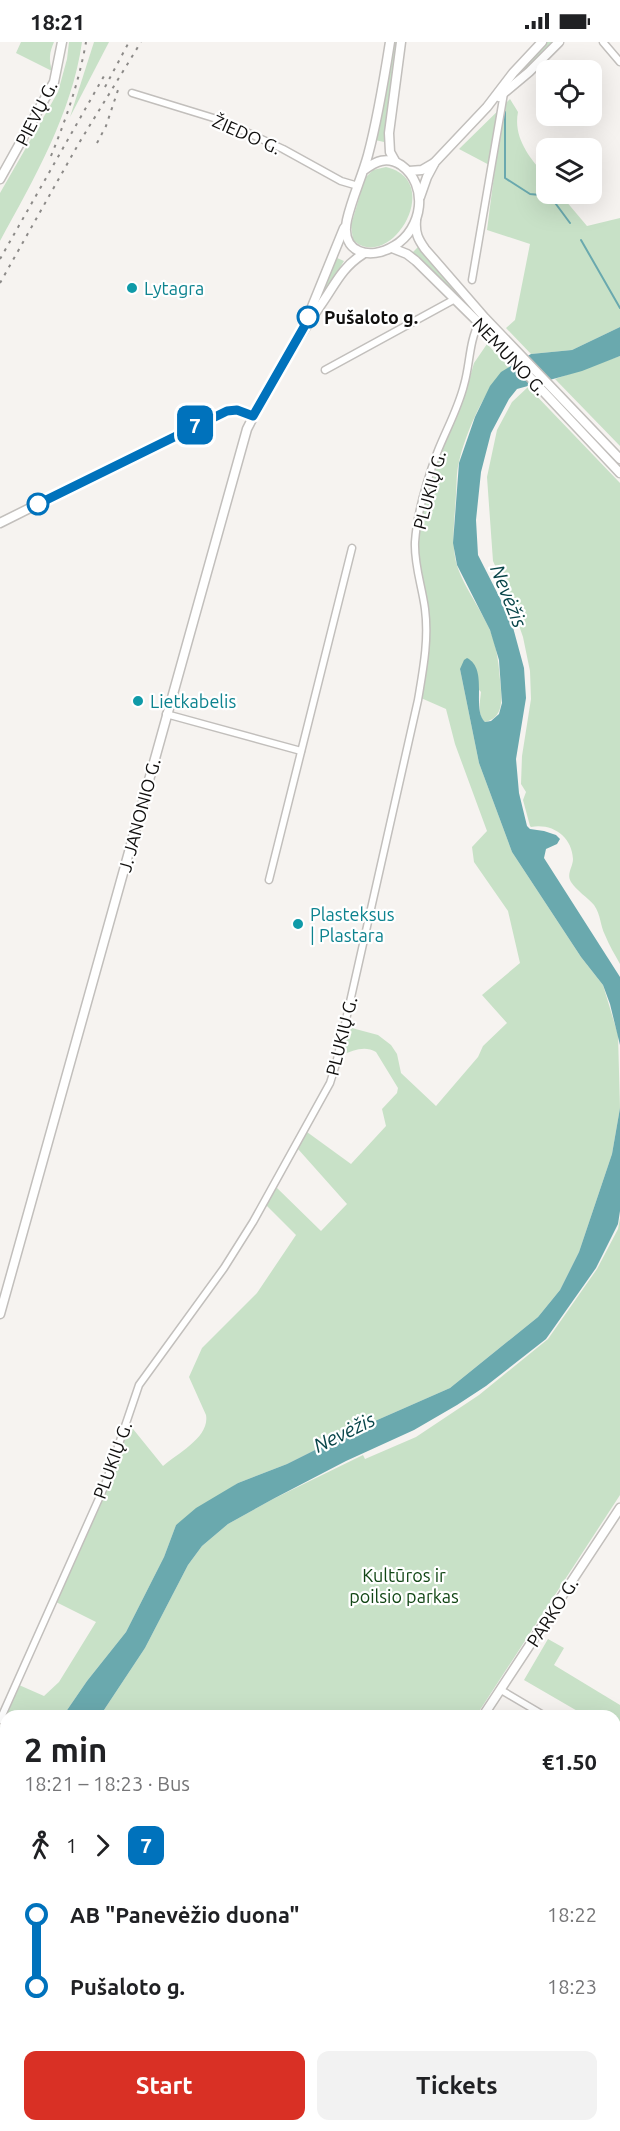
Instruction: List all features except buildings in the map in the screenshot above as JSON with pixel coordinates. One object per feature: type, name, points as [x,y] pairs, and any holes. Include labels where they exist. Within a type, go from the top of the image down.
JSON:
[{"type":"main road","name":"PIEVŲ G.","points":[[0,179],[54,82],[62,42]]},
{"type":"main road","points":[[390,42],[384,84],[364,170],[347,222],[346,237],[354,249],[363,254],[392,248],[406,235],[417,217],[420,198],[435,162]]},
{"type":"main road","points":[[401,42],[389,133],[390,152],[395,161],[409,171],[416,183],[420,198]]},
{"type":"main road","points":[[409,171],[422,170],[435,162],[487,107],[513,73],[542,42]]},
{"type":"main road","points":[[487,107],[529,72],[559,42]]},
{"type":"main road","points":[[364,170],[380,161],[395,161]]},
{"type":"main road","name":"NEMUNO G.","points":[[417,217],[415,231],[417,237],[482,320],[603,448],[620,473]]},
{"type":"main road","name":"J. JANONIO G.","points":[[304,327],[347,222]]},
{"type":"main road","name":"NEMUNO G.","points":[[392,248],[407,254],[416,261],[455,299],[482,320]]},
{"type":"main road","name":"J. JANONIO G.","points":[[0,1314],[243,439],[253,416],[304,327],[340,274],[350,262],[363,254]]},
{"type":"main road","points":[[0,523],[216,415],[237,410],[253,416]]},
{"type":"main road","name":"NEMUNO G.","points":[[603,448],[620,459]]},
{"type":"main road","name":"PARKO G.","points":[[487,1710],[620,1508]]},
{"type":"street","points":[[603,42],[620,62]]},
{"type":"street","name":"ŽIEDO G.","points":[[132,93],[220,120],[283,149],[341,181],[358,186]]},
{"type":"street","points":[[472,280],[504,93]]},
{"type":"street","points":[[325,370],[455,299]]},
{"type":"street","name":"PLUKIŲ G.","points":[[4,1710],[105,1485],[139,1385],[230,1259],[330,1083],[418,700],[427,643],[425,609],[416,564],[415,542],[418,522],[437,454],[464,385],[475,332],[482,320]]},
{"type":"street","points":[[269,880],[352,548]]},
{"type":"street","points":[[166,714],[301,751]]},
{"type":"street","points":[[501,1690],[535,1710]]},
{"type":"green space","points":[[21,42],[54,42],[50,56],[52,71],[16,53]]},
{"type":"green space","points":[[69,42],[82,42],[70,94],[61,120],[26,194],[0,241],[0,193],[58,92]]},
{"type":"green space","points":[[94,42],[109,42],[70,117]]},
{"type":"green space","points":[[394,42],[397,42],[384,142],[375,140]]},
{"type":"green space","points":[[547,42],[553,42],[513,82],[511,80]]},
{"type":"green space","points":[[510,99],[518,112],[520,138],[536,164],[536,204],[568,204],[587,226],[620,218],[620,327],[572,350],[531,354],[506,328],[515,320],[530,244],[487,230],[495,168],[459,149]]},
{"type":"green space","points":[[386,167],[403,176],[411,189],[412,205],[406,222],[396,236],[382,245],[368,247],[353,240],[351,225],[365,178],[373,170]]},
{"type":"green space","points":[[418,247],[462,297],[463,301],[412,253]]},
{"type":"green space","points":[[337,258],[344,261],[318,303]]},
{"type":"green space","points":[[487,344],[509,367],[492,385],[471,425],[457,474],[454,537],[456,562],[492,635],[500,674],[499,710],[494,717],[485,722],[481,716],[481,692],[460,669],[479,763],[512,852],[581,957],[603,985],[618,1035],[620,1108],[612,1154],[579,1252],[560,1290],[538,1317],[450,1388],[359,1428],[287,1464],[238,1483],[176,1525],[164,1557],[126,1632],[67,1710],[8,1710],[19,1685],[44,1696],[59,1682],[96,1622],[56,1602],[114,1470],[129,1424],[163,1466],[192,1444],[203,1430],[206,1415],[189,1377],[202,1348],[257,1293],[296,1235],[266,1205],[276,1187],[321,1231],[347,1204],[298,1149],[307,1132],[351,1164],[386,1126],[382,1109],[397,1093],[398,1088],[376,1052],[363,1049],[342,1055],[348,1027],[378,1035],[391,1045],[397,1054],[401,1073],[436,1106],[478,1057],[483,1046],[507,1023],[482,995],[520,963],[508,911],[474,862],[472,847],[487,831],[455,744],[446,709],[421,698],[428,642],[419,565],[420,524],[440,454],[474,363]]},
{"type":"green space","points":[[620,356],[620,446],[555,379]]},
{"type":"green space","points":[[528,387],[620,483],[620,964],[603,931],[596,909],[570,879],[569,873],[573,859],[569,844],[560,833],[554,830],[547,827],[531,827],[523,800],[526,792],[521,784],[522,756],[531,699],[530,671],[523,637],[493,561],[487,477],[497,430],[512,402]]},
{"type":"green space","name":"Kultūros ir poilsio parkas","points":[[620,1218],[620,1495],[480,1710],[104,1710],[145,1648],[188,1565],[202,1546],[228,1524],[273,1499],[363,1455],[365,1459],[416,1437],[479,1395],[548,1339],[597,1269],[618,1229]]},
{"type":"green space","points":[[548,1639],[564,1648],[554,1665],[620,1705],[620,1710],[576,1710],[524,1680]]},
{"type":"water","points":[[620,327],[620,356],[582,371],[517,389],[509,399],[491,433],[481,472],[476,520],[478,555],[511,620],[524,668],[526,698],[516,759],[519,793],[527,826],[530,829],[556,835],[560,839],[557,844],[546,849],[544,858],[620,977],[620,1045],[603,985],[581,957],[512,852],[479,763],[460,669],[467,658],[474,663],[479,680],[481,716],[485,722],[491,721],[499,714],[502,703],[499,660],[490,630],[457,565],[453,543],[459,463],[475,417],[490,386],[501,372],[531,354],[572,350]]},
{"type":"water","points":[[620,1108],[618,1224],[596,1268],[546,1339],[486,1386],[457,1405],[414,1430],[346,1461],[228,1524],[202,1546],[188,1565],[145,1648],[104,1710],[67,1710],[126,1632],[164,1557],[176,1525],[196,1508],[238,1483],[287,1464],[359,1428],[450,1388],[538,1317],[560,1290],[579,1252],[612,1154]]},
{"type":"waterway","points":[[505,112],[505,178],[530,194],[550,196],[570,223]]},
{"type":"waterway","points":[[581,240],[620,308]]},
{"type":"railway","points":[[51,156],[72,100],[86,42]]},
{"type":"railway","points":[[105,87],[129,42]]},
{"type":"railway","points":[[0,283],[79,143],[141,42]]},
{"type":"railway","points":[[0,259],[104,76]]},
{"type":"railway","points":[[97,143],[106,126],[118,90]]},
{"type":"bus line","name":"7","points":[[38,504],[216,415],[237,410],[253,416],[308,317]]},
{"type":"place","name":"Lytagra","points":[[132,288]]},
{"type":"place","name":"Pušaloto g.","points":[[308,317]]},
{"type":"place","name":"Lietkabelis","points":[[138,701]]},
{"type":"place","name":"Plasteksus | Plastara","points":[[298,924]]},
{"type":"water label","name":"Nevėžis","points":[[509,596]]},
{"type":"water label","name":"Nevėžis","points":[[344,1432]]}]
